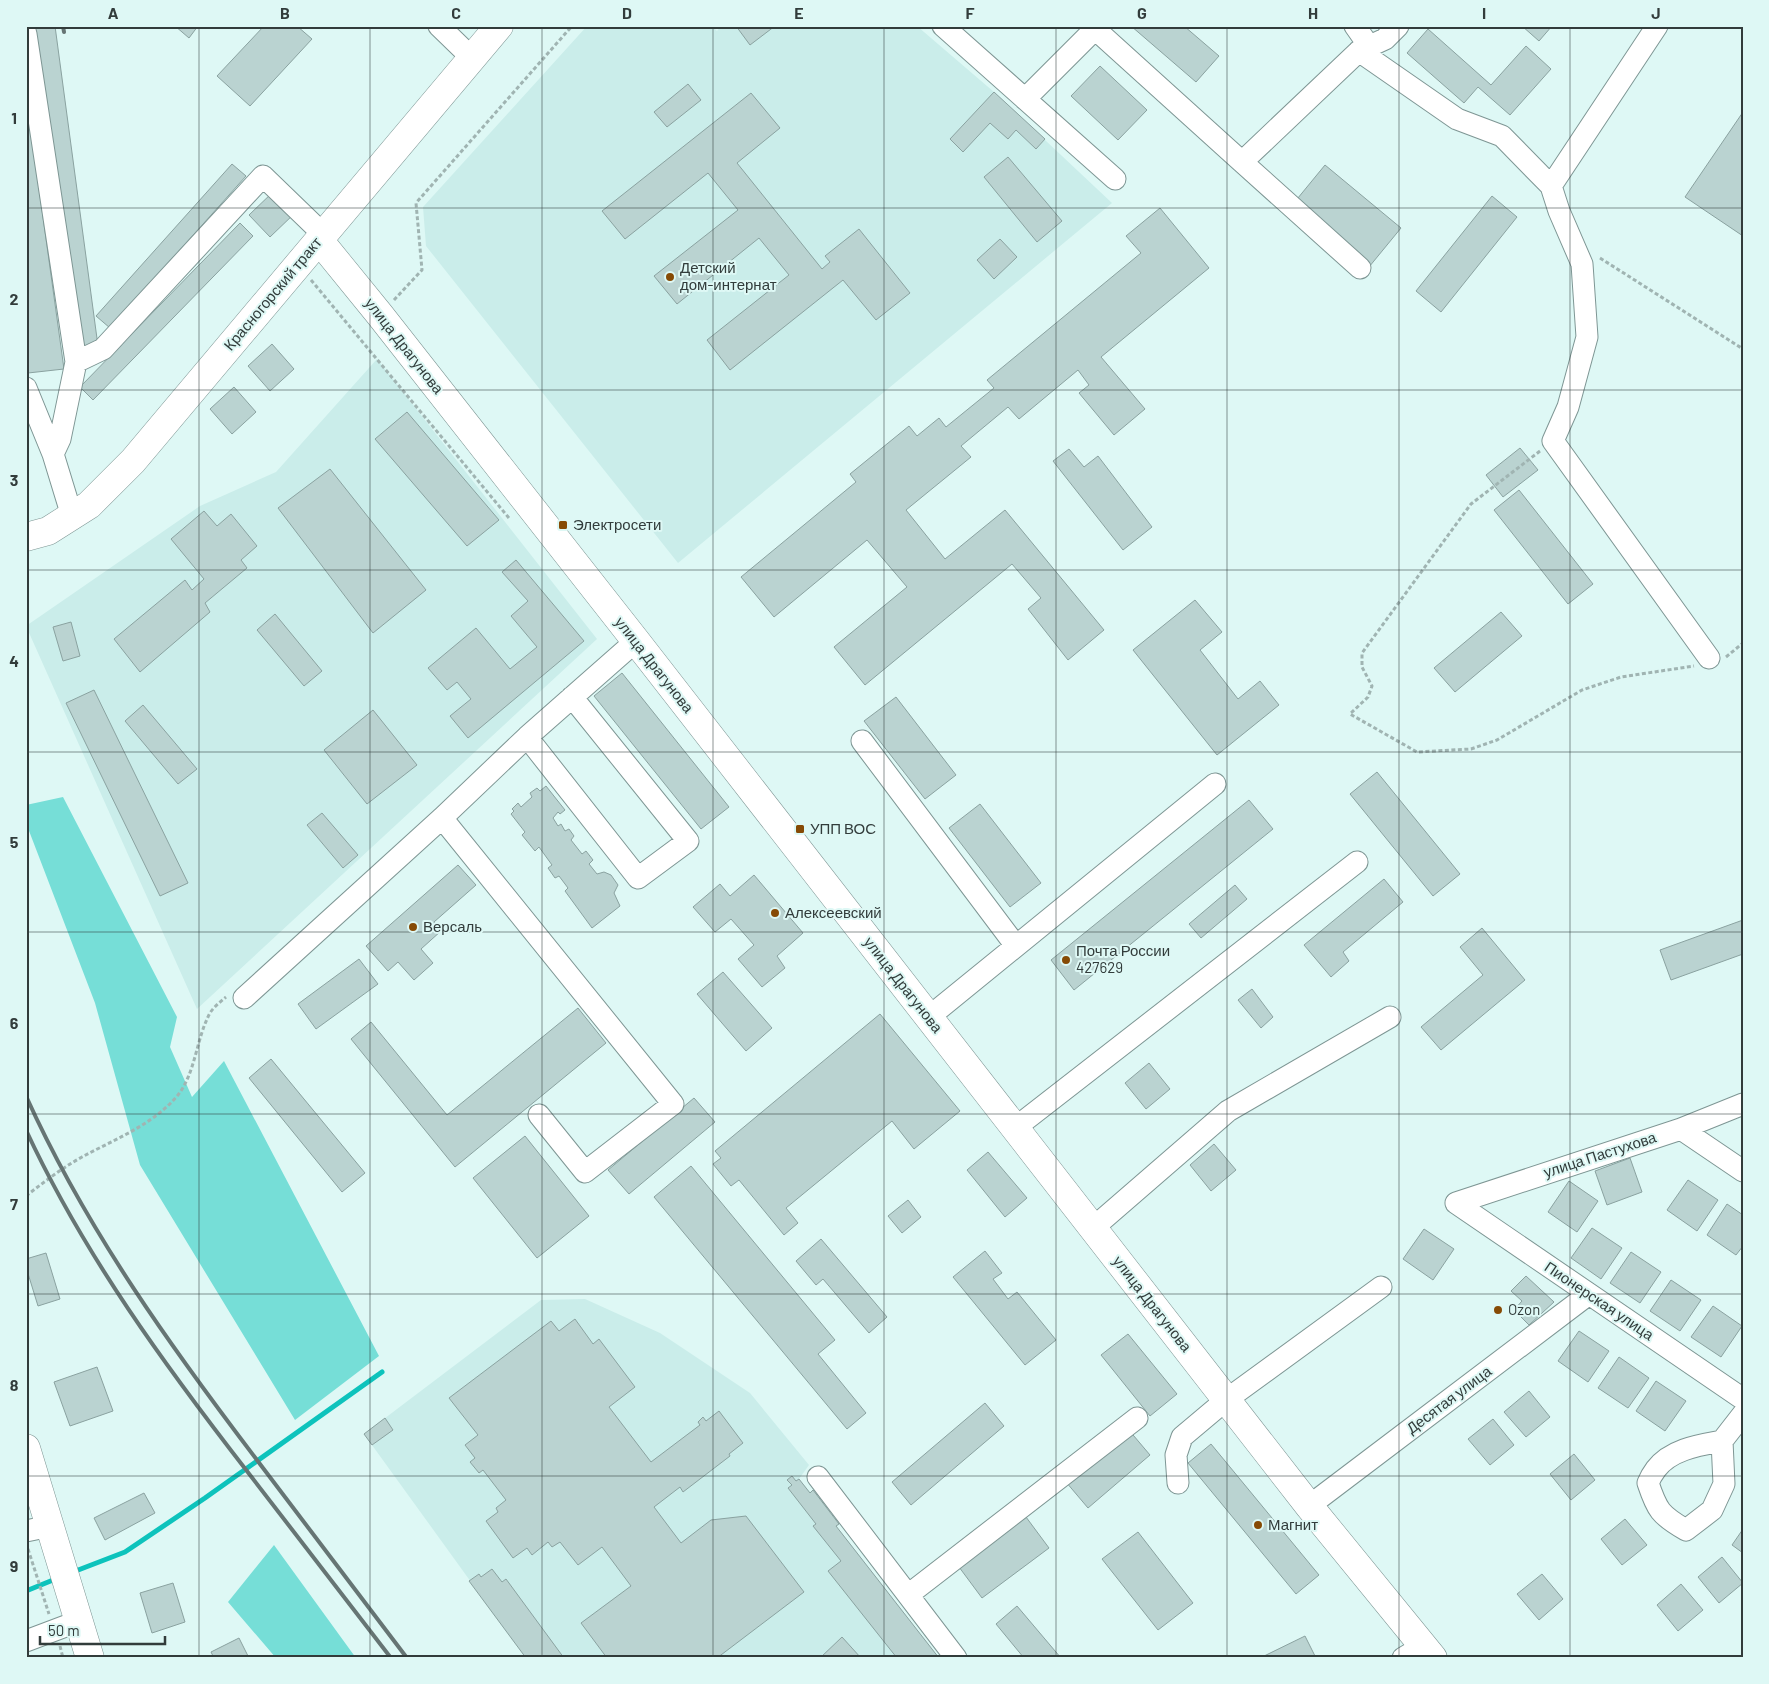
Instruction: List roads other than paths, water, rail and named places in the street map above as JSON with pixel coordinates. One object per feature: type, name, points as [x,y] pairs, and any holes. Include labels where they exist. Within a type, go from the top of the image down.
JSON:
[{"type":"main road","name":"Красногорский тракт","points":[[26,537],[48,531],[89,505],[133,461],[499,26]]},
{"type":"main road","name":"улица Драгунова","points":[[321,237],[1309,1506],[1420,1654]]},
{"type":"main road","points":[[26,1448],[38,1528],[66,1626],[90,1658]]},
{"type":"street","points":[[439,26],[473,59]]},
{"type":"street","points":[[943,26],[1114,179]]},
{"type":"street","points":[[1355,26],[1364,48],[1457,119],[1502,136],[1551,186],[1582,264],[1587,337],[1568,407],[1553,441],[1712,660]]},
{"type":"street","points":[[1242,162],[1364,48],[1385,39],[1398,26]]},
{"type":"street","points":[[1551,186],[1657,26]]},
{"type":"street","points":[[1025,99],[1096,28],[1360,268]]},
{"type":"street","points":[[26,34],[76,362],[60,439],[53,454]]},
{"type":"street","points":[[76,362],[103,350],[263,176],[321,237]]},
{"type":"street","points":[[26,388],[53,454],[72,516]]},
{"type":"street","points":[[244,998],[442,818],[527,737],[636,641]]},
{"type":"street","points":[[527,737],[638,878],[688,841],[572,698]]},
{"type":"street","points":[[862,741],[1016,946]]},
{"type":"street","points":[[929,1017],[1215,784]]},
{"type":"street","points":[[442,818],[673,1104],[585,1172],[539,1115]]},
{"type":"street","points":[[1015,1128],[1356,862]]},
{"type":"street","points":[[1093,1228],[1228,1111],[1390,1016]]},
{"type":"street","name":"улица Пастухова","points":[[1456,1203],[1681,1129],[1743,1104]]},
{"type":"street","points":[[1681,1129],[1743,1171]]},
{"type":"street","name":"Пионерская улица","points":[[1456,1203],[1743,1399]]},
{"type":"street","points":[[1178,1483],[1176,1455],[1182,1438],[1226,1400],[1381,1287]]},
{"type":"street","name":"Десятая улица","points":[[1309,1506],[1589,1294]]},
{"type":"street","points":[[1722,1441],[1743,1414]]},
{"type":"street","points":[[908,1595],[1137,1418]]},
{"type":"street","points":[[818,1477],[956,1658]]},
{"type":"street","points":[[26,1640],[66,1626]]},
{"type":"waterway","points":[[73,1572],[125,1552],[205,1498],[382,1372]]},
{"type":"waterway","points":[[26,1591],[58,1578]]},
{"type":"railway","points":[[63,26],[64,32]]},
{"type":"railway","points":[[26,1096],[50,1146],[104,1242],[165,1334],[229,1424],[407,1658]]},
{"type":"railway","points":[[26,1130],[74,1221],[128,1309],[188,1393],[391,1658]]},
{"type":"place","name":"Детский дом-интернат","points":[[670,277]]},
{"type":"place","name":"Электросети","points":[[563,525]]},
{"type":"place","name":"УПП ВОС","points":[[800,829]]},
{"type":"place","name":"Алексеевский","points":[[775,913]]},
{"type":"place","name":"Версаль","points":[[413,927]]},
{"type":"place","name":"Почта России 427629","points":[[1066,960]]},
{"type":"place","name":"Ozon","points":[[1498,1310]]},
{"type":"place","name":"Магнит","points":[[1258,1525]]}]
